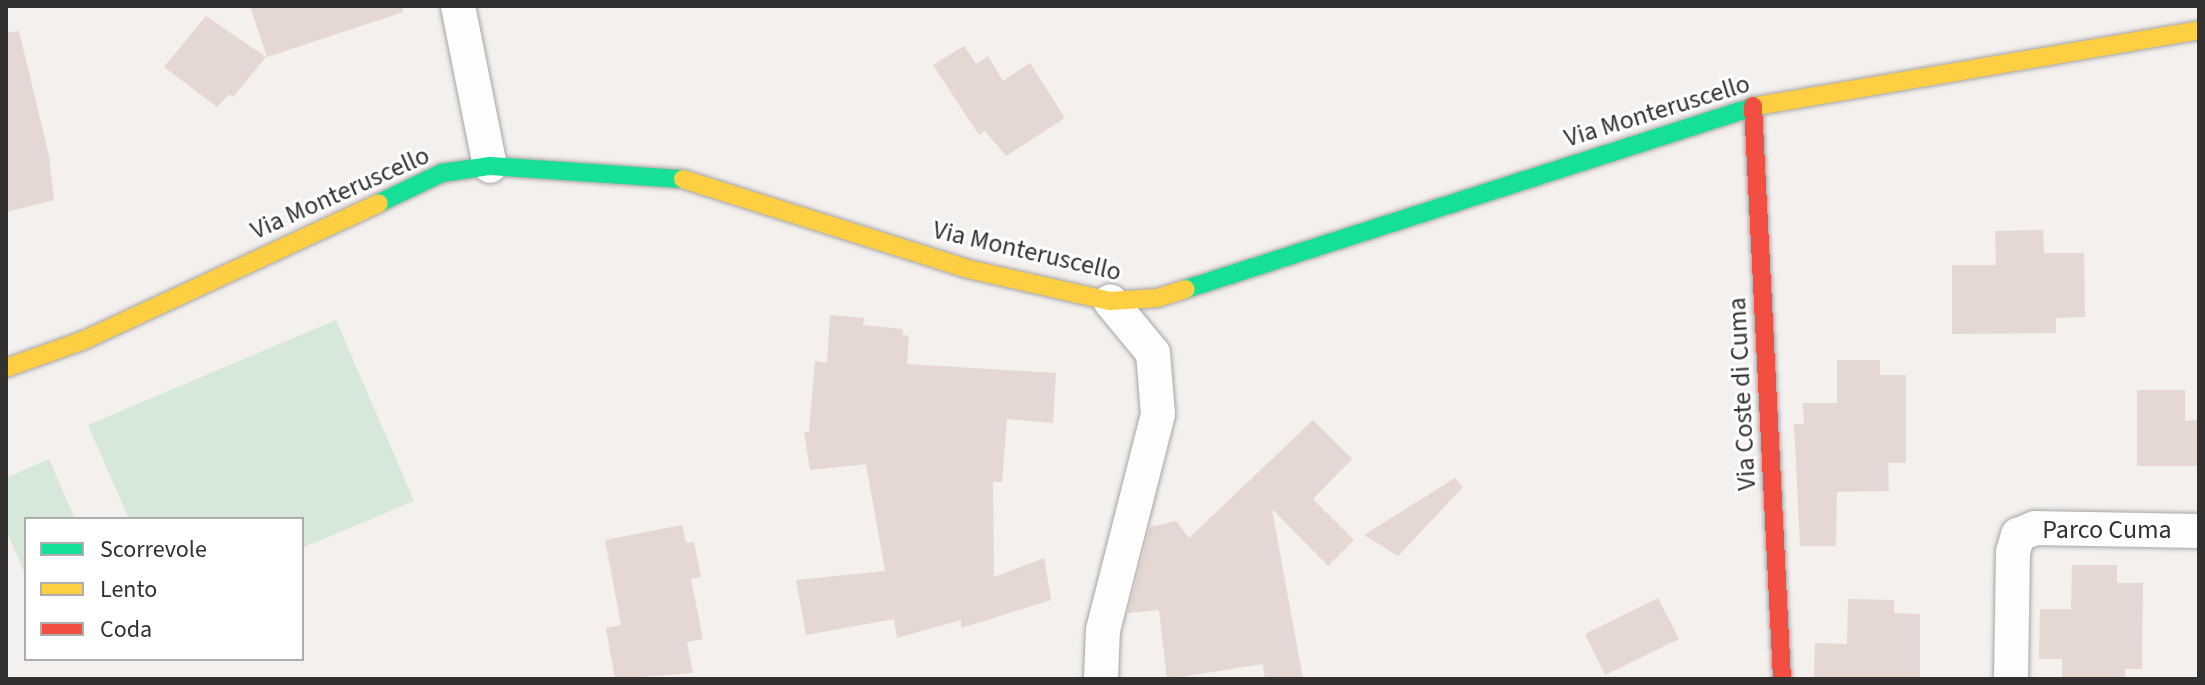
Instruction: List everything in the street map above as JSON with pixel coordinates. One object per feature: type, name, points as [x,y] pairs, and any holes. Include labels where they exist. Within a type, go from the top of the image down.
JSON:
[{"type":"street","points":[[458,6],[490,166]]},
{"type":"street","name":"Via Monteruscello","points":[[6,368],[82,341],[442,173],[490,166],[667,174],[968,269],[1110,301],[1157,298],[1753,106],[2199,30]]},
{"type":"street","name":"Via Coste di Cuma","points":[[1753,106],[1782,679]]},
{"type":"street","points":[[1101,679],[1103,630],[1158,414],[1153,353],[1110,301]]},
{"type":"street","name":"Parco Cuma","points":[[2011,679],[2013,552],[2018,535],[2035,528],[2199,531]]},
{"type":"green space","points":[[336,320],[414,501],[304,547],[304,517],[128,517],[88,425]]},
{"type":"green space","points":[[49,459],[74,517],[24,517],[24,571],[6,530],[6,478]]},
{"type":"building","points":[[250,6],[402,6],[403,12],[267,57]]},
{"type":"building","points":[[206,16],[266,57],[233,97],[229,94],[217,107],[164,67]]},
{"type":"building","points":[[19,31],[49,156],[54,200],[6,212],[6,33]]},
{"type":"building","points":[[964,46],[976,64],[988,56],[1003,81],[1030,63],[1065,118],[1006,156],[985,131],[979,135],[933,65]]},
{"type":"building","points":[[2043,230],[2044,253],[2084,253],[2085,317],[2056,318],[2056,333],[1952,334],[1952,265],[1996,265],[1995,231]]},
{"type":"building","points":[[830,315],[864,318],[863,325],[903,329],[903,335],[909,336],[907,364],[1056,373],[1053,423],[1007,419],[1002,482],[993,482],[994,577],[1044,558],[1051,600],[961,628],[961,620],[897,638],[894,619],[806,635],[796,580],[885,571],[866,464],[810,470],[804,432],[809,432],[815,361],[827,363]]},
{"type":"building","points":[[1837,360],[1880,360],[1880,375],[1906,375],[1906,463],[1888,463],[1889,491],[1837,492],[1836,546],[1800,546],[1794,424],[1804,424],[1803,403],[1837,403]]},
{"type":"building","points":[[2137,390],[2185,390],[2185,421],[2199,420],[2199,466],[2137,466]]},
{"type":"building","points":[[1313,420],[1352,459],[1313,499],[1354,540],[1328,566],[1272,509],[1303,679],[1265,679],[1263,664],[1167,679],[1159,610],[1128,613],[1150,527],[1176,521],[1189,538]]},
{"type":"building","points":[[1455,478],[1463,487],[1398,556],[1364,535]]},
{"type":"building","points":[[682,525],[686,543],[694,542],[701,577],[691,579],[703,639],[687,642],[693,673],[615,679],[606,628],[621,625],[605,540]]},
{"type":"building","points":[[2072,565],[2117,565],[2117,583],[2143,583],[2142,669],[2125,669],[2125,679],[2062,679],[2062,659],[2039,659],[2040,609],[2071,609]]},
{"type":"building","points":[[1658,598],[1679,639],[1605,675],[1585,634]]},
{"type":"building","points":[[1848,599],[1894,600],[1894,613],[1920,614],[1920,679],[1814,679],[1815,643],[1847,644]]},
{"type":"traffic: fast","points":[[1186,289],[1756,106]]},
{"type":"traffic: fast","points":[[379,203],[442,173],[490,166],[683,179]]},
{"type":"traffic: slow","points":[[1756,106],[2199,30]]},
{"type":"traffic: slow","points":[[683,179],[968,269],[1110,301],[1157,298],[1186,289]]},
{"type":"traffic: slow","points":[[6,368],[82,341],[379,203]]},
{"type":"traffic: jam","points":[[1753,106],[1782,679]]}]
